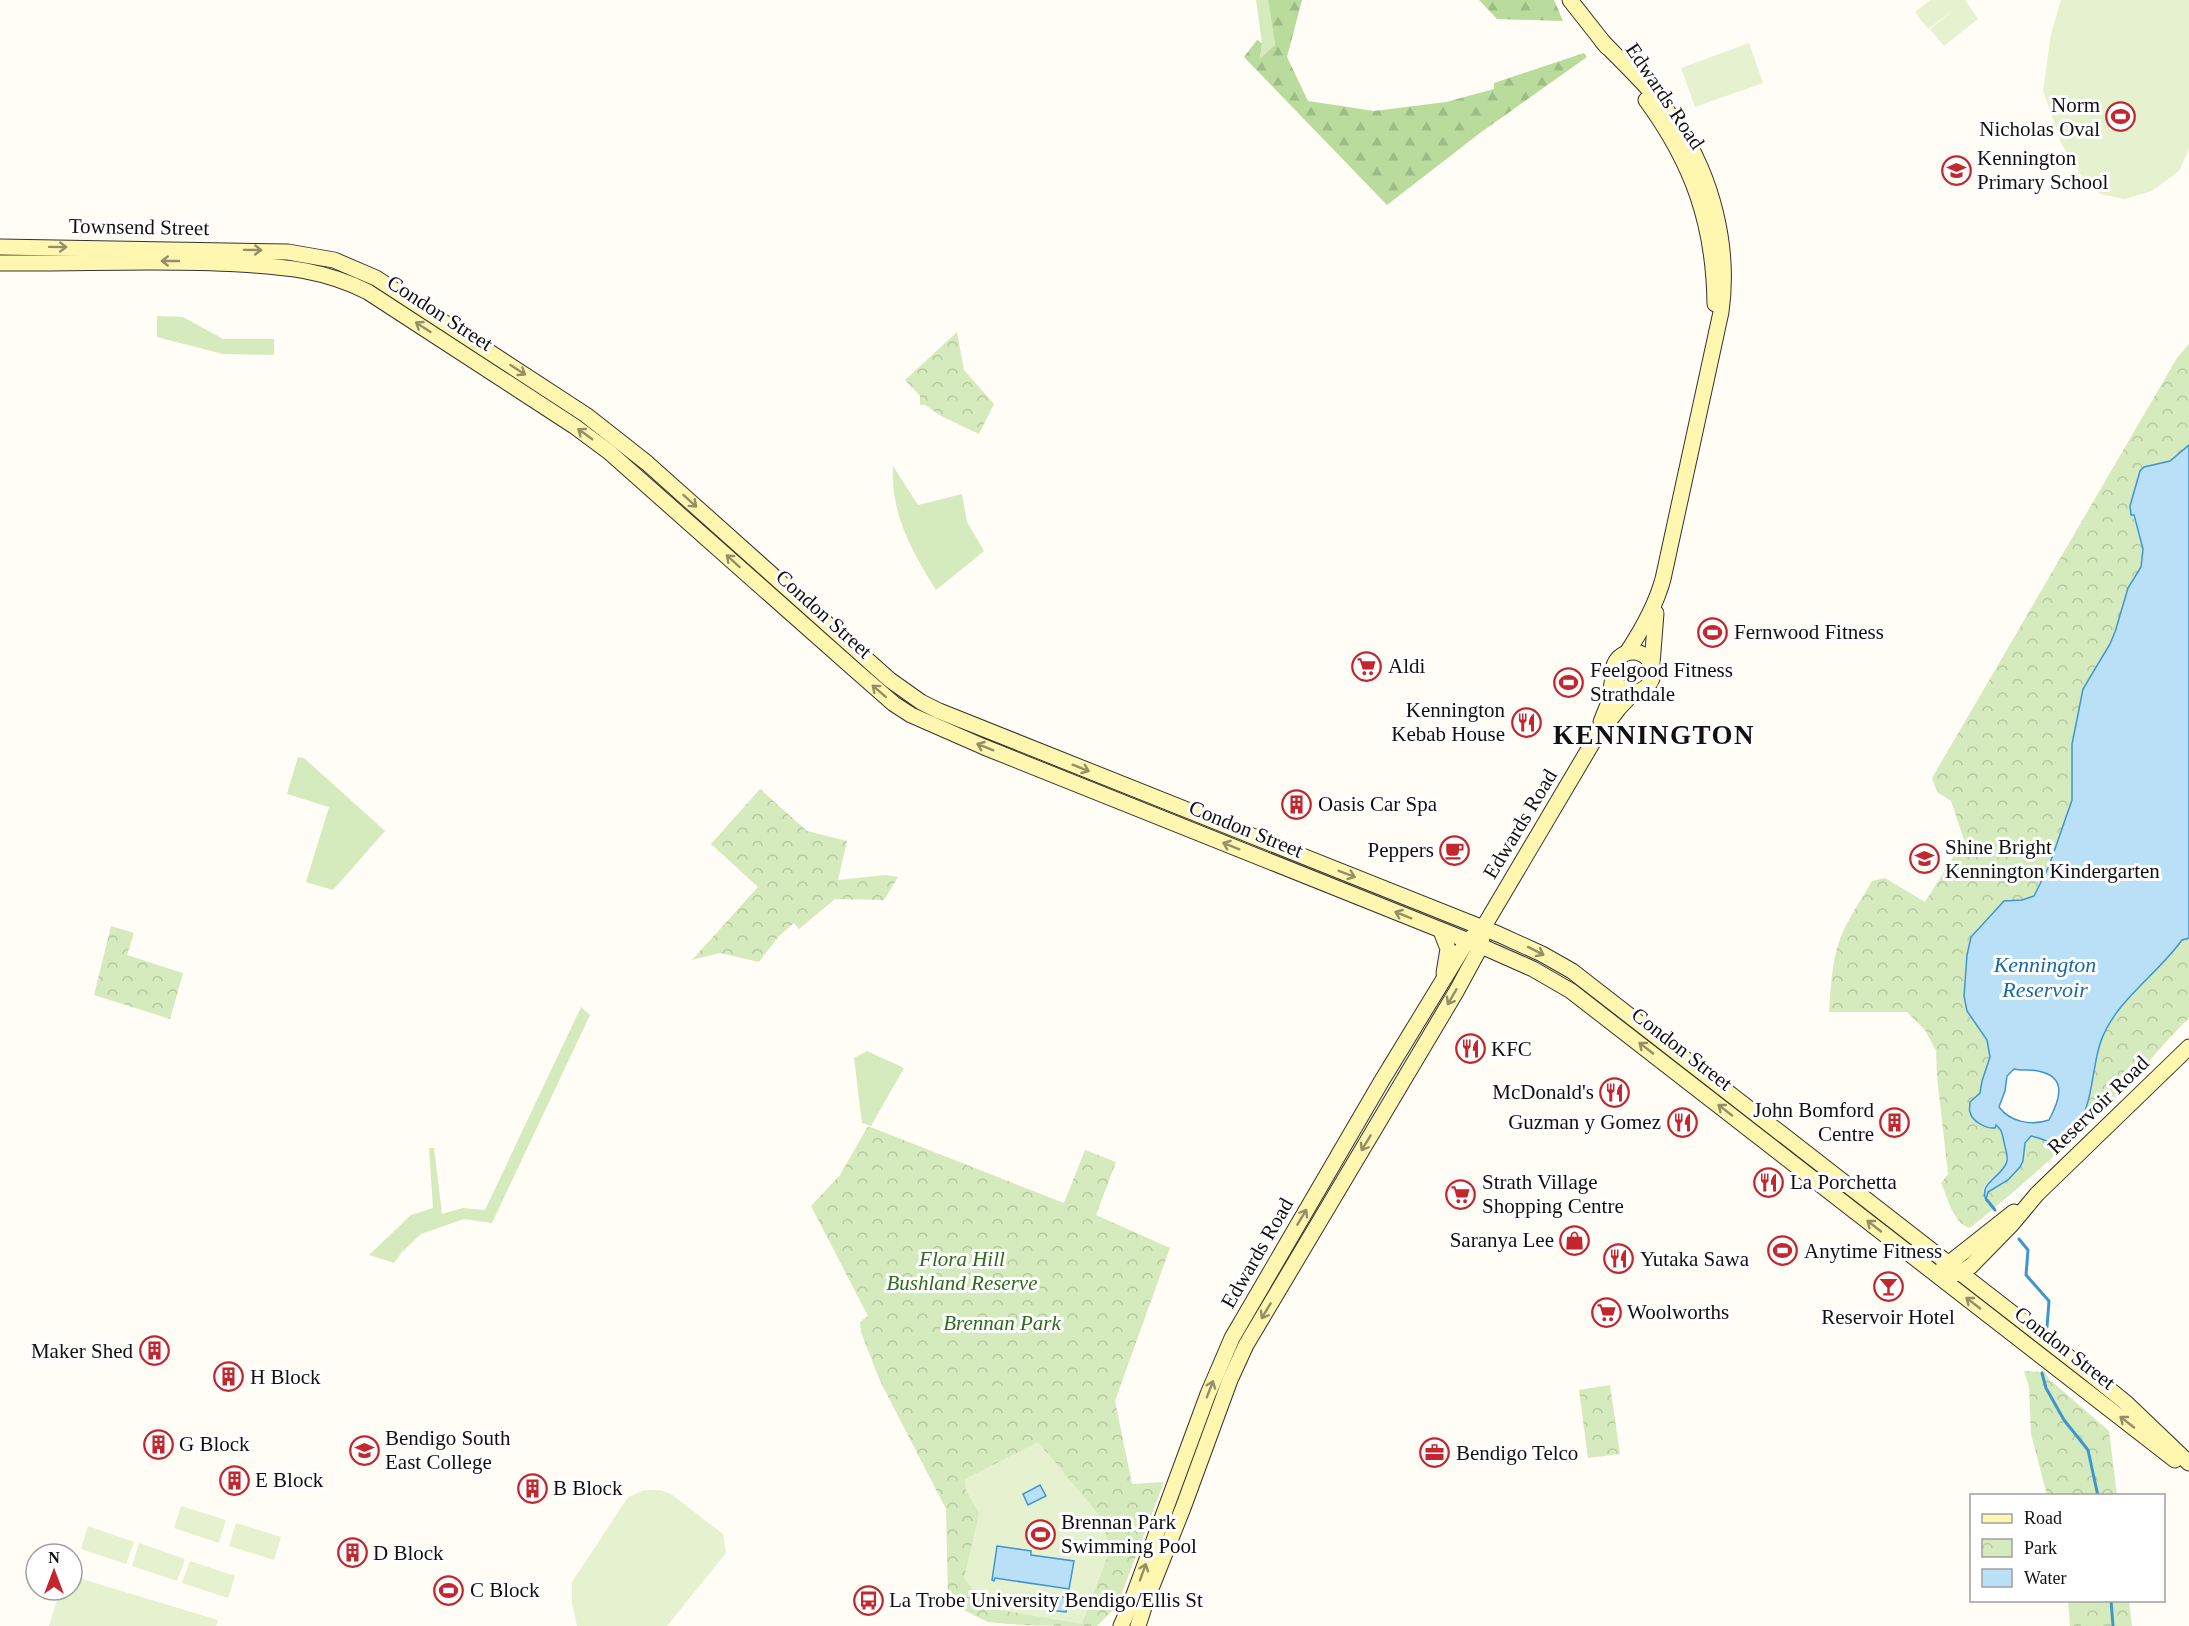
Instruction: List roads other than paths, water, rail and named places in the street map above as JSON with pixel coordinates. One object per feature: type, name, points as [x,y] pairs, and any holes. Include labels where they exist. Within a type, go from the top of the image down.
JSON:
[{"type":"main road","name":"Edwards Road","points":[[1570,0],[1666,128],[1693,180],[1702,208],[1712,258],[1715,309],[1712,352]]},
{"type":"main road","name":"Edwards Road","points":[[1602,41],[1659,102],[1684,136],[1709,189],[1724,260],[1723,300],[1658,598],[1652,640],[1652,664]]},
{"type":"main road","points":[[1684,136],[1681,141],[1693,180]]},
{"type":"main road","name":"Townsend Street","points":[[0,247],[277,251]]},
{"type":"main road","points":[[277,251],[296,260],[345,272],[354,277],[359,287]]},
{"type":"main road","name":"Condon Street","points":[[277,251],[320,257],[360,270],[393,289],[603,427],[659,484],[894,704],[927,723],[1042,761],[1272,844],[1483,928],[1542,954],[1587,982],[2125,1401],[2189,1463]]},
{"type":"main road","name":"Townsend Street","points":[[0,262],[180,261],[270,266]]},
{"type":"main road","name":"Condon Street","points":[[270,266],[318,272],[359,287],[384,301],[659,484]]},
{"type":"main road","points":[[542,405],[551,392]]},
{"type":"main road","name":"Edwards Road","points":[[1628,651],[1658,598]]},
{"type":"main road","points":[[1628,651],[1643,654],[1652,664],[1651,681],[1644,689],[1634,692],[1621,688],[1614,677],[1614,665],[1617,659],[1628,651]]},
{"type":"main road","name":"Edwards Road","points":[[1593,742],[1609,702],[1614,677]]},
{"type":"main road","name":"Edwards Road","points":[[1138,1626],[1241,1354],[1483,928],[1593,742],[1634,692]]},
{"type":"main road","name":"Condon Street","points":[[1042,761],[1311,877],[1474,944],[1544,975],[1577,995],[2189,1472]]},
{"type":"main road","points":[[1272,844],[1289,859],[1306,867],[1311,877]]},
{"type":"main road","points":[[1441,931],[1448,954],[1441,985]]},
{"type":"main road","name":"Edwards Road","points":[[1121,1626],[1130,1608],[1227,1349],[1292,1234],[1441,985],[1474,944]]},
{"type":"main road","name":"Reservoir Road","points":[[1937,1274],[1955,1268],[2037,1194],[2189,1047]]},
{"type":"main road","points":[[1825,1188],[1831,1172]]},
{"type":"water","name":"Kennington Reservoir","points":[[2189,445],[2189,938],[2182,940],[2127,1000],[2108,1026],[2101,1041],[2087,1104],[2077,1127],[2058,1143],[2031,1136],[2025,1143],[2020,1167],[2008,1180],[1988,1192],[1986,1200],[1985,1189],[2005,1167],[2007,1156],[2000,1129],[1996,1125],[1992,1128],[1980,1124],[1970,1112],[1970,1102],[1980,1093],[1990,1057],[1987,1040],[1967,1011],[1964,996],[1967,955],[1971,937],[2004,901],[2022,900],[2034,896],[2049,866],[2072,800],[2072,744],[2083,689],[2110,644],[2128,588],[2141,567],[2143,549],[2130,506],[2140,471],[2144,467],[2170,461]],"holes":[[[2014,1069],[2048,1074],[2058,1084],[2058,1098],[2049,1120],[2035,1123],[2021,1121],[2009,1116],[1999,1107],[2005,1091],[2007,1076]]]},
{"type":"water","points":[[1040,1485],[1046,1496],[1028,1505],[1023,1494]]},
{"type":"water","points":[[997,1546],[1031,1551],[1031,1555],[1074,1561],[1069,1589],[995,1578],[994,1581],[992,1580]]},
{"type":"water","points":[[1052,1595],[1068,1598],[1066,1612],[1049,1610]]},
{"type":"waterway","points":[[1987,1200],[1995,1210]]},
{"type":"waterway","points":[[2019,1239],[2028,1250],[2026,1275],[2049,1301],[2047,1327]]},
{"type":"waterway","points":[[2042,1373],[2046,1388],[2064,1420],[2088,1450],[2098,1494]]},
{"type":"waterway","points":[[2111,1602],[2113,1626]]},
{"type":"place","name":"Norm Nicholas Oval","points":[[2121,117]]},
{"type":"place","name":"Kennington Primary School","points":[[1956,170]]},
{"type":"place","name":"Fernwood Fitness","points":[[1713,632]]},
{"type":"place","name":"Aldi","points":[[1367,666]]},
{"type":"place","name":"Feelgood Fitness Strathdale","points":[[1569,682]]},
{"type":"place","name":"Kennington Kebab House","points":[[1526,722]]},
{"type":"place","name":"Oasis Car Spa","points":[[1297,804]]},
{"type":"place","name":"Peppers","points":[[1455,850]]},
{"type":"place","name":"Shine Bright Kennington Kindergarten","points":[[1924,859]]},
{"type":"place","name":"KFC","points":[[1470,1049]]},
{"type":"place","name":"McDonald's","points":[[1615,1092]]},
{"type":"place","name":"Guzman y Gomez","points":[[1682,1122]]},
{"type":"place","name":"John Bomford Centre","points":[[1895,1122]]},
{"type":"place","name":"La Porchetta","points":[[1769,1182]]},
{"type":"place","name":"Strath Village Shopping Centre","points":[[1461,1194]]},
{"type":"place","name":"Saranya Lee","points":[[1575,1240]]},
{"type":"place","name":"Anytime Fitness","points":[[1783,1251]]},
{"type":"place","name":"Yutaka Sawa","points":[[1619,1259]]},
{"type":"place","name":"Reservoir Hotel","points":[[1888,1286]]},
{"type":"place","name":"Woolworths","points":[[1606,1312]]},
{"type":"place","name":"Maker Shed","points":[[154,1351]]},
{"type":"place","name":"H Block","points":[[229,1377]]},
{"type":"place","name":"G Block","points":[[158,1444]]},
{"type":"place","name":"Bendigo South East College","points":[[364,1450]]},
{"type":"place","name":"Bendigo Telco","points":[[1435,1453]]},
{"type":"place","name":"E Block","points":[[234,1480]]},
{"type":"place","name":"B Block","points":[[532,1488]]},
{"type":"place","name":"Brennan Park Swimming Pool","points":[[1040,1534]]},
{"type":"place","name":"D Block","points":[[352,1553]]},
{"type":"place","name":"C Block","points":[[449,1590]]},
{"type":"place","name":"La Trobe University Bendigo/Ellis St","points":[[868,1600]]},
{"type":"district","name":"KENNINGTON","points":[[1654,735]]},
{"type":"park label","name":"Flora Hill Bushland Reserve","points":[[962,1271]]},
{"type":"park label","name":"Brennan Park","points":[[1002,1323]]}]
